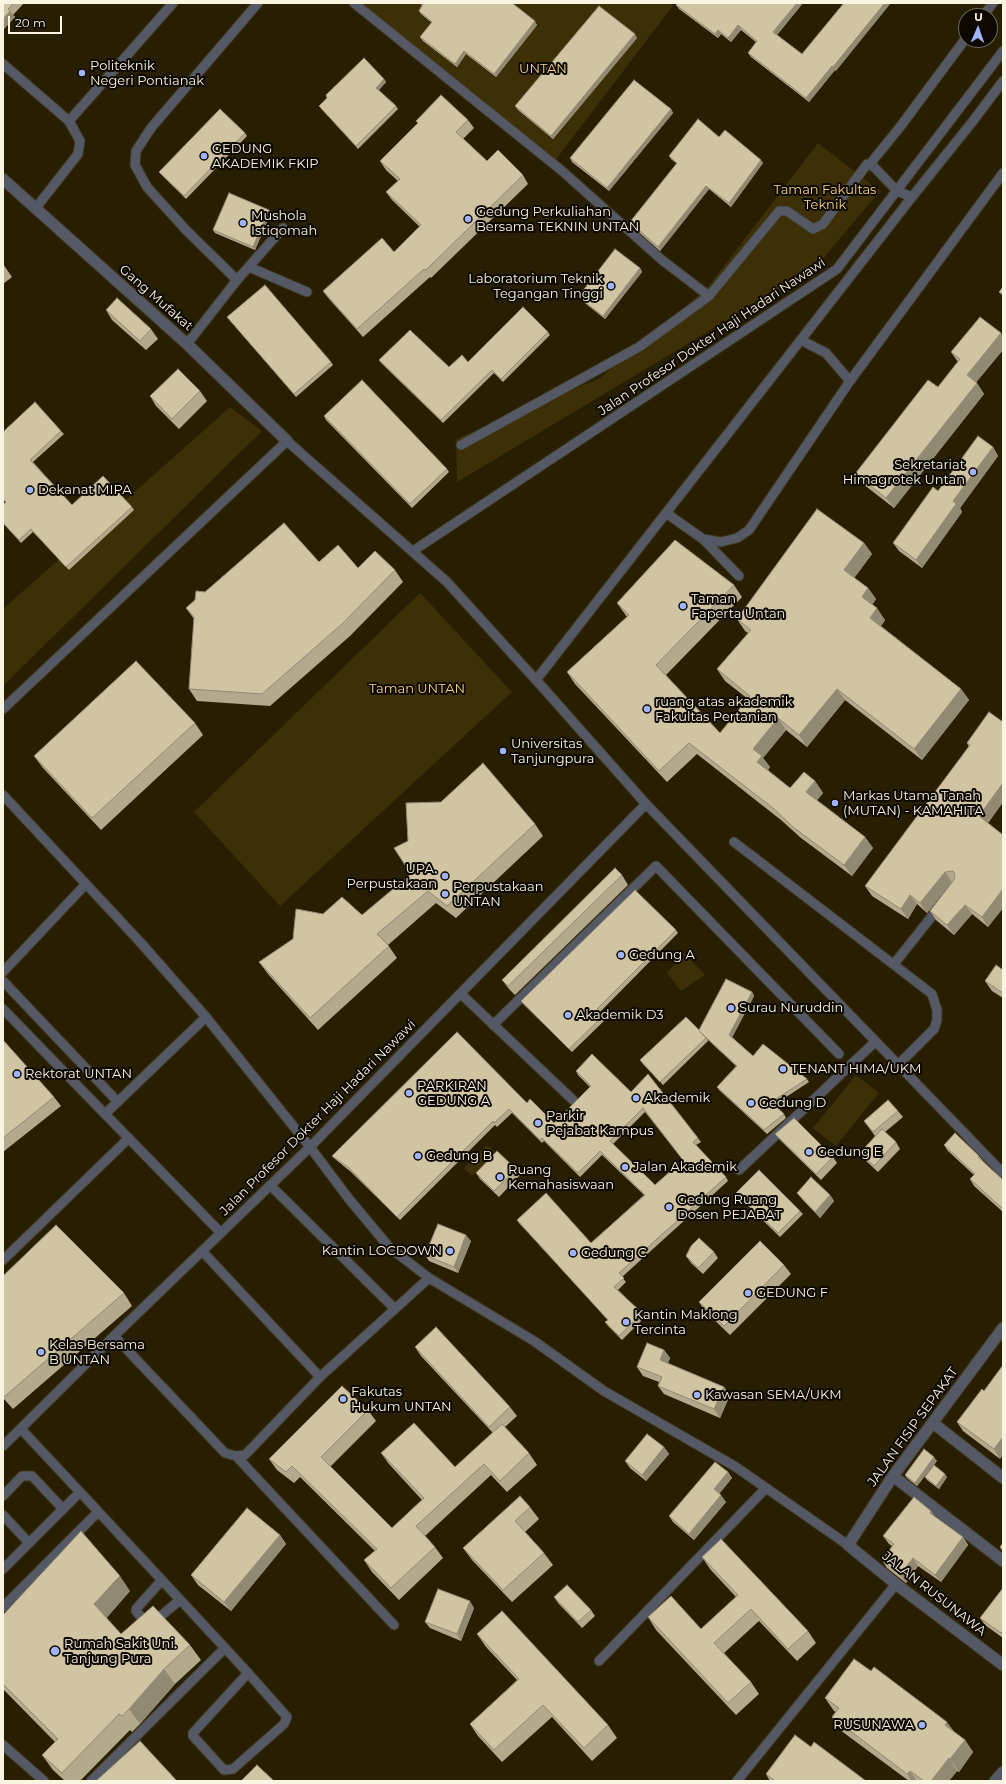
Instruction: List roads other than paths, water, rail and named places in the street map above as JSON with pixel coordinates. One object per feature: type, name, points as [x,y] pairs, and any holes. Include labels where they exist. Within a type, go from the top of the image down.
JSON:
[{"type":"street","name":"Gang Mufakat","points":[[3,180],[187,344],[287,440]]},
{"type":"street","name":"JALAN FISIP SEPAKAT","points":[[848,1545],[893,1476],[1003,1328]]},
{"type":"street","points":[[933,1423],[1003,1478]]},
{"type":"street","points":[[893,1476],[1003,1561]]},
{"type":"street","name":"JALAN RUSUNAWA","points":[[848,1545],[896,1584],[1003,1665]]},
{"type":"street","points":[[995,1781],[1003,1772]]},
{"type":"lane","points":[[69,121],[173,3]]},
{"type":"lane","points":[[237,280],[186,230],[147,187],[135,165],[136,151],[151,128],[258,3]]},
{"type":"lane","points":[[354,3],[561,170],[662,260],[709,296]]},
{"type":"lane","points":[[461,445],[639,347],[709,296],[779,211],[787,211],[814,229],[823,224],[867,164],[870,164],[900,127],[959,48]]},
{"type":"lane","name":"Jalan Profesor Dokter Haji Hadari Nawawi","points":[[413,551],[837,269],[1003,51]]},
{"type":"lane","points":[[3,64],[69,121],[80,141],[78,154],[35,209]]},
{"type":"lane","points":[[536,680],[912,197],[974,121],[1003,81]]},
{"type":"lane","points":[[870,164],[897,191],[912,197]]},
{"type":"lane","points":[[703,539],[722,542],[737,538],[749,530],[850,381],[1003,173]]},
{"type":"lane","points":[[187,344],[237,280],[283,228]]},
{"type":"lane","points":[[249,267],[307,292]]},
{"type":"lane","points":[[801,340],[826,353],[850,381]]},
{"type":"lane","points":[[3,709],[287,440],[447,582],[646,804],[1003,1173]]},
{"type":"lane","points":[[666,513],[703,539],[739,576]]},
{"type":"lane","points":[[3,795],[85,885],[141,943],[206,1017],[310,1147],[348,1199],[390,1247],[429,1278],[534,1341],[604,1391],[730,1463],[848,1545]]},
{"type":"lane","name":"Jalan Profesor Dokter Haji Hadari Nawawi","points":[[3,1446],[114,1336],[310,1147],[646,804]]},
{"type":"lane","points":[[734,842],[932,994],[937,1010],[937,1020],[934,1029],[899,1064]]},
{"type":"lane","points":[[493,1025],[656,866],[839,1054]]},
{"type":"lane","points":[[3,972],[85,885]]},
{"type":"lane","points":[[894,964],[947,898]]},
{"type":"lane","points":[[3,981],[118,1102]]},
{"type":"lane","points":[[460,994],[573,1100]]},
{"type":"lane","points":[[3,1009],[221,1233]]},
{"type":"lane","points":[[105,1114],[206,1017]]},
{"type":"lane","points":[[739,1170],[875,1042]]},
{"type":"lane","points":[[3,1260],[129,1138]]},
{"type":"lane","points":[[270,1185],[396,1309]]},
{"type":"lane","points":[[202,1251],[320,1377]]},
{"type":"lane","points":[[114,1336],[225,1453],[236,1456],[245,1455],[320,1377],[429,1278]]},
{"type":"lane","points":[[21,1429],[162,1580],[248,1673],[288,1717],[287,1720],[233,1769],[224,1770],[193,1736],[194,1733],[248,1673]]},
{"type":"lane","points":[[236,1456],[394,1625]]},
{"type":"lane","points":[[3,1496],[22,1476],[32,1476],[63,1509]]},
{"type":"lane","points":[[599,1661],[766,1488]]},
{"type":"lane","points":[[3,1569],[80,1492]]},
{"type":"lane","points":[[3,1607],[98,1512]]},
{"type":"lane","points":[[3,1515],[29,1543]]},
{"type":"lane","points":[[162,1580],[136,1609],[147,1624],[151,1624],[180,1600]]},
{"type":"lane","points":[[737,1781],[896,1584]]},
{"type":"lane","points":[[91,1781],[225,1648]]},
{"type":"lane","points":[[3,1745],[44,1781]]},
{"type":"place","name":"Politeknik Negeri Pontianak","points":[[82,73]]},
{"type":"place","name":"GEDUNG AKADEMIK FKIP","points":[[204,156]]},
{"type":"place","name":"Gedung Perkuliahan Bersama TEKNIN UNTAN","points":[[468,219]]},
{"type":"place","name":"Mushola Istiqomah","points":[[243,223]]},
{"type":"place","name":"Laboratorium Teknik Tegangan Tinggi","points":[[611,286]]},
{"type":"place","name":"Sekretariat Himagrotek Untan","points":[[973,472]]},
{"type":"place","name":"Dekanat MIPA","points":[[30,490]]},
{"type":"place","name":"Taman Faperta Untan","points":[[683,606]]},
{"type":"place","name":"ruang atas akademik Fakultas Pertanian","points":[[647,709]]},
{"type":"place","name":"Universitas Tanjungpura","points":[[503,751]]},
{"type":"place","name":"Markas Utama Tanah (MUTAN) - KAMAHITA","points":[[835,803]]},
{"type":"place","name":"UPA. Perpustakaan","points":[[445,876]]},
{"type":"place","name":"Perpustakaan UNTAN","points":[[445,894]]},
{"type":"place","name":"Gedung A","points":[[621,955]]},
{"type":"place","name":"Surau Nuruddin","points":[[731,1008]]},
{"type":"place","name":"Akademik D3","points":[[568,1015]]},
{"type":"place","name":"TENANT HIMA/UKM","points":[[783,1069]]},
{"type":"place","name":"Rektorat UNTAN","points":[[17,1074]]},
{"type":"place","name":"PARKIRAN GEDUNG A","points":[[409,1093]]},
{"type":"place","name":"Akademik","points":[[636,1098]]},
{"type":"place","name":"Gedung D","points":[[751,1103]]},
{"type":"place","name":"Parkir Pejabat Kampus","points":[[538,1123]]},
{"type":"place","name":"Gedung E","points":[[809,1152]]},
{"type":"place","name":"Gedung B","points":[[418,1156]]},
{"type":"place","name":"Jalan Akademik","points":[[625,1167]]},
{"type":"place","name":"Ruang Kemahasiswaan","points":[[500,1177]]},
{"type":"place","name":"Gedung Ruang Dosen PEJABAT","points":[[669,1207]]},
{"type":"place","name":"Kantin LOCDOWN","points":[[450,1251]]},
{"type":"place","name":"Gedung C","points":[[573,1253]]},
{"type":"place","name":"GEDUNG F","points":[[748,1293]]},
{"type":"place","name":"Kantin Maklong Tercinta","points":[[626,1322]]},
{"type":"place","name":"Kelas Bersama B UNTAN","points":[[41,1352]]},
{"type":"place","name":"Kawasan SEMA/UKM","points":[[697,1395]]},
{"type":"place","name":"Fakutas Hukum UNTAN","points":[[343,1399]]},
{"type":"place","name":"Rumah Sakit Uni. Tanjung Pura","points":[[55,1651]]},
{"type":"place","name":"RUSUNAWA","points":[[922,1725]]},
{"type":"park label","name":"UNTAN","points":[[543,69]]},
{"type":"park label","name":"Taman Fakultas Teknik","points":[[825,198]]},
{"type":"park label","name":"Taman UNTAN","points":[[417,689]]}]
